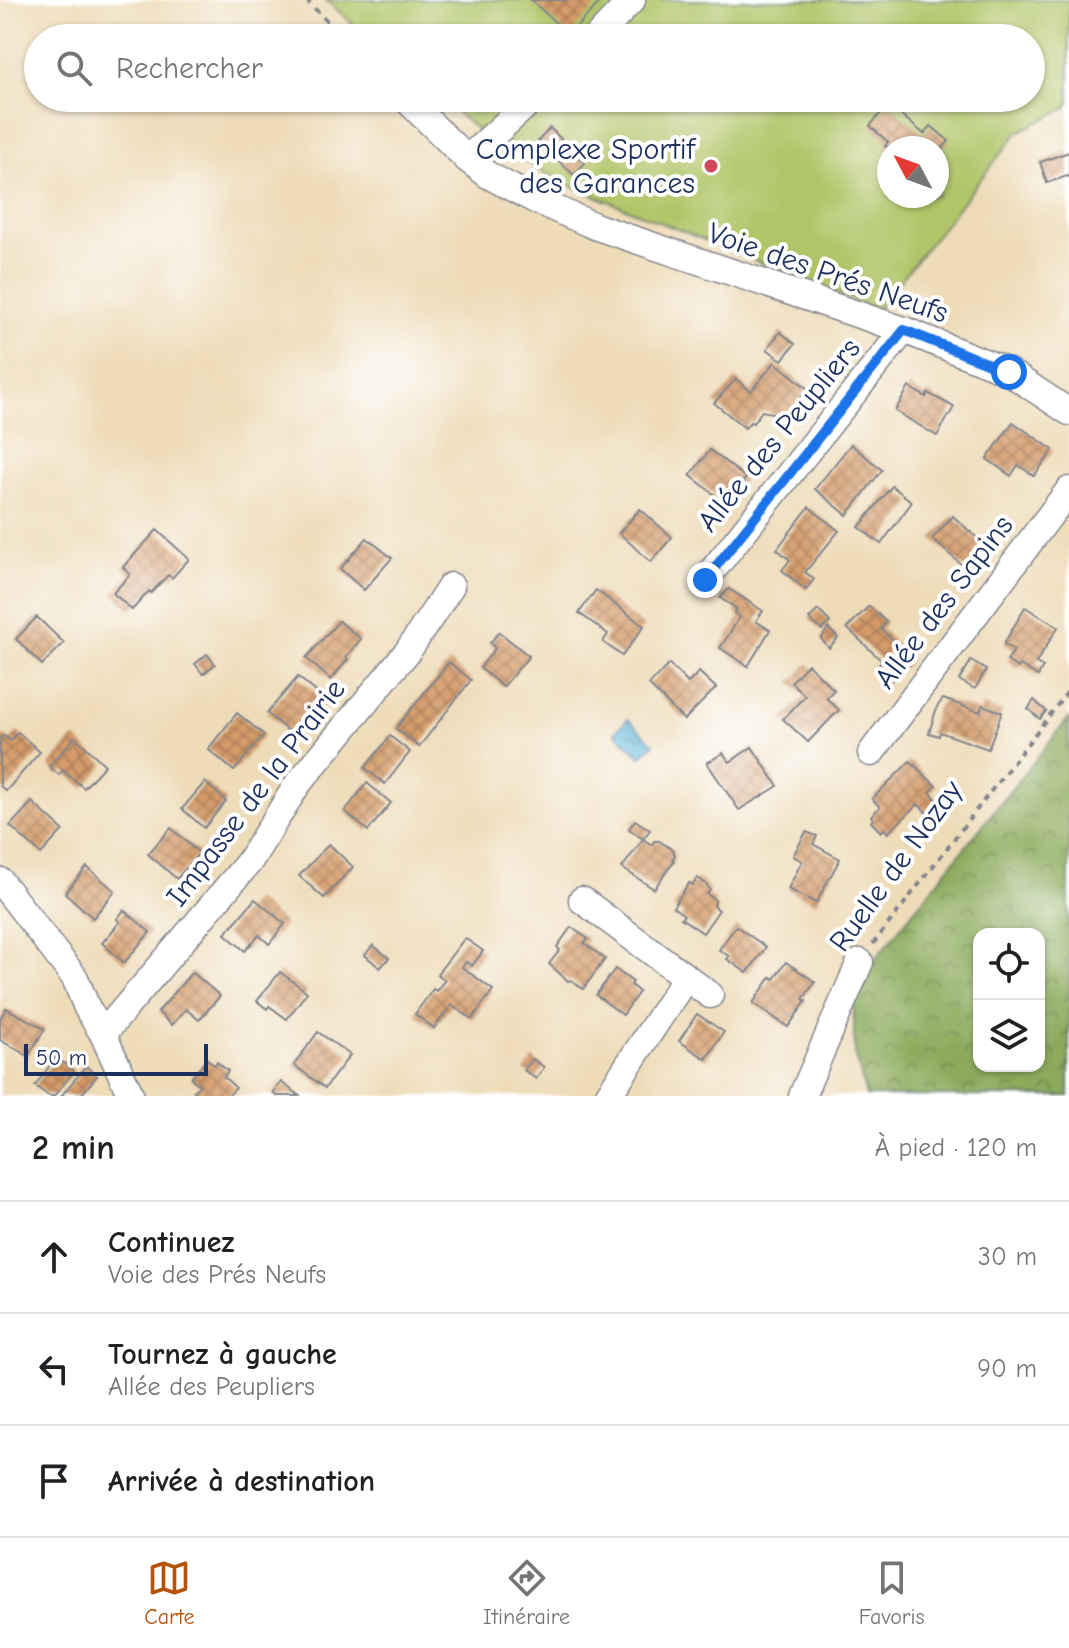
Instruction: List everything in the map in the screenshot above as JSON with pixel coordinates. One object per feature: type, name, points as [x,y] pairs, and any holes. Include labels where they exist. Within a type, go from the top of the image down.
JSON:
[{"type":"street","points":[[609,24],[632,0]]},
{"type":"street","name":"Voie des Prés Neufs","points":[[419,112],[488,175],[535,200],[597,227],[904,330],[1009,372],[1069,412]]},
{"type":"street","points":[[467,159],[519,112]]},
{"type":"street","name":"Allée des Peupliers","points":[[705,580],[904,330]]},
{"type":"street","name":"Allée des Sapins","points":[[871,753],[1069,490]]},
{"type":"street","name":"Impasse de la Prairie","points":[[103,1034],[249,862],[297,785],[408,651],[451,586]]},
{"type":"street","points":[[0,881],[75,978],[131,1096]]},
{"type":"street","points":[[582,900],[710,995]]},
{"type":"street","name":"Ruelle de Nozay","points":[[802,1096],[860,962]]},
{"type":"street","points":[[608,1096],[686,977]]},
{"type":"path","points":[[306,0],[330,24]]},
{"type":"path","name":"Ruelle de Nozay","points":[[860,962],[1069,690]]},
{"type":"green space","name":"Complexe Sportif des Garances","points":[[326,0],[1069,0],[1069,103],[1066,108],[1018,132],[877,310],[566,184],[499,148],[456,112],[1045,112],[1045,24],[353,24]]},
{"type":"green space","points":[[1069,718],[1069,1096],[866,1096],[855,1053],[853,996],[875,959]]},
{"type":"water","points":[[628,719],[654,744],[641,757],[615,732]]},
{"type":"building","points":[[531,0],[602,0],[579,24],[557,24]]},
{"type":"building","points":[[881,112],[898,112],[924,134],[931,126],[943,136],[881,136],[870,126]]},
{"type":"building","points":[[550,128],[585,163],[574,175],[538,141]]},
{"type":"building","points":[[1069,152],[1069,177],[1047,183],[1040,162]]},
{"type":"building","points":[[780,332],[795,344],[782,360],[767,349]]},
{"type":"building","points":[[775,362],[808,389],[781,422],[772,413],[762,411],[745,428],[714,403],[736,379],[751,391]]},
{"type":"building","points":[[909,387],[954,407],[937,436],[895,411]]},
{"type":"building","points":[[1013,422],[1053,450],[1034,476],[1018,465],[1011,476],[987,459]]},
{"type":"building","points":[[851,444],[882,470],[847,515],[815,489]]},
{"type":"building","points":[[710,450],[746,478],[725,503],[690,475]]},
{"type":"building","points":[[892,486],[912,502],[881,544],[859,527]]},
{"type":"building","points":[[809,507],[839,531],[805,572],[814,579],[806,590],[782,570],[790,560],[777,549]]},
{"type":"building","points":[[640,509],[672,537],[651,562],[619,533]]},
{"type":"building","points":[[953,516],[988,548],[969,571],[932,539]]},
{"type":"building","points":[[157,530],[189,559],[172,578],[168,575],[151,593],[149,591],[132,610],[113,593],[130,575],[123,567]]},
{"type":"building","points":[[367,538],[392,558],[364,590],[340,569]]},
{"type":"building","points":[[729,589],[763,611],[756,621],[770,630],[748,666],[720,648],[740,617],[734,613],[737,609],[720,598]]},
{"type":"building","points":[[596,590],[644,626],[622,656],[603,642],[608,634],[579,613]]},
{"type":"building","points":[[869,606],[886,622],[881,629],[911,660],[892,680],[878,666],[882,661],[847,628]]},
{"type":"building","points":[[1025,607],[1058,627],[1036,663],[1043,667],[1038,676],[1007,661],[1014,650],[1004,644]]},
{"type":"building","points":[[818,610],[830,622],[822,630],[809,619]]},
{"type":"building","points":[[37,617],[64,643],[42,665],[16,639]]},
{"type":"building","points":[[339,621],[361,639],[331,680],[306,658]]},
{"type":"building","points":[[828,628],[838,638],[829,648],[821,639]]},
{"type":"building","points":[[499,632],[529,656],[503,687],[480,668],[495,648],[490,643]]},
{"type":"building","points":[[207,654],[215,664],[203,674],[195,664]]},
{"type":"building","points":[[971,661],[986,670],[975,689],[959,680]]},
{"type":"building","points":[[449,662],[471,680],[419,747],[396,728]]},
{"type":"building","points":[[669,664],[688,683],[699,672],[716,688],[684,720],[649,685]]},
{"type":"building","points":[[808,664],[834,690],[826,698],[839,710],[808,742],[783,719],[805,696],[791,682]]},
{"type":"building","points":[[298,677],[327,701],[296,738],[267,713]]},
{"type":"building","points":[[943,699],[980,712],[982,705],[1002,712],[988,749],[940,732],[939,736],[929,733],[937,707]]},
{"type":"building","points":[[1034,700],[1046,711],[1040,719],[1028,709]]},
{"type":"building","points":[[237,713],[264,735],[234,771],[208,749]]},
{"type":"building","points":[[18,732],[40,752],[6,791],[0,786],[0,739],[4,735],[10,741]]},
{"type":"building","points":[[390,736],[410,752],[385,784],[365,768]]},
{"type":"building","points":[[75,737],[105,765],[84,788],[63,770],[59,775],[49,766]]},
{"type":"building","points":[[752,747],[778,786],[739,810],[707,763],[723,753],[730,762]]},
{"type":"building","points":[[910,761],[936,786],[930,792],[939,802],[927,813],[918,804],[888,833],[884,829],[881,832],[871,822],[871,816],[880,807],[872,799]]},
{"type":"building","points":[[205,782],[226,801],[204,828],[182,809]]},
{"type":"building","points":[[367,783],[391,803],[368,831],[345,811]]},
{"type":"building","points":[[32,802],[63,830],[41,854],[10,826]]},
{"type":"building","points":[[635,820],[650,830],[643,839],[629,829]]},
{"type":"building","points":[[171,828],[199,853],[177,879],[148,854]]},
{"type":"building","points":[[806,832],[817,836],[813,844],[840,859],[816,903],[788,889],[802,861],[793,856]]},
{"type":"building","points":[[643,839],[652,845],[654,841],[659,841],[673,850],[675,856],[654,889],[622,868]]},
{"type":"building","points":[[329,844],[353,867],[324,898],[299,876]]},
{"type":"building","points":[[87,867],[115,891],[93,918],[65,893]]},
{"type":"building","points":[[698,878],[710,890],[707,894],[715,900],[714,906],[719,910],[703,933],[681,918],[684,915],[673,907],[689,883],[693,885]]},
{"type":"building","points":[[255,899],[285,924],[269,944],[259,935],[245,951],[225,934]]},
{"type":"building","points":[[124,910],[150,932],[124,963],[102,943],[120,922],[117,919]]},
{"type":"building","points":[[736,926],[766,947],[747,973],[719,950]]},
{"type":"building","points":[[571,927],[588,939],[584,943],[605,959],[583,989],[568,981],[549,964]]},
{"type":"building","points":[[465,938],[483,951],[472,966],[466,962],[462,967],[493,990],[472,1019],[451,1005],[434,1028],[415,1014],[433,989],[436,991],[445,980],[437,974]]},
{"type":"building","points":[[373,945],[389,958],[380,968],[365,955]]},
{"type":"building","points":[[786,962],[815,982],[788,1027],[753,1003]]},
{"type":"building","points":[[615,969],[633,982],[631,985],[639,992],[623,1015],[596,995]]},
{"type":"building","points":[[192,972],[220,996],[199,1020],[186,1009],[172,1025],[158,1012]]},
{"type":"building","points":[[280,972],[307,992],[287,1019],[257,1001]]},
{"type":"building","points":[[6,1008],[45,1029],[28,1056],[0,1040],[0,1019]]},
{"type":"building","points":[[697,1014],[724,1032],[706,1059],[679,1041]]},
{"type":"building","points":[[318,1032],[350,1055],[325,1088],[294,1065]]},
{"type":"building","points":[[56,1057],[74,1071],[54,1096],[49,1096],[35,1086]]},
{"type":"building","points":[[207,1059],[228,1071],[224,1077],[236,1088],[228,1096],[199,1096],[194,1091],[200,1085],[191,1078]]},
{"type":"building","points":[[533,1059],[544,1067],[536,1079],[524,1070]]},
{"type":"building","points":[[86,1066],[97,1076],[80,1096],[61,1096]]},
{"type":"building","points":[[281,1082],[300,1096],[276,1096],[273,1093]]},
{"type":"place","name":"Complexe Sportif des Garances","points":[[711,166]]},
{"type":"route","points":[[705,580],[904,330],[1009,372]]}]
